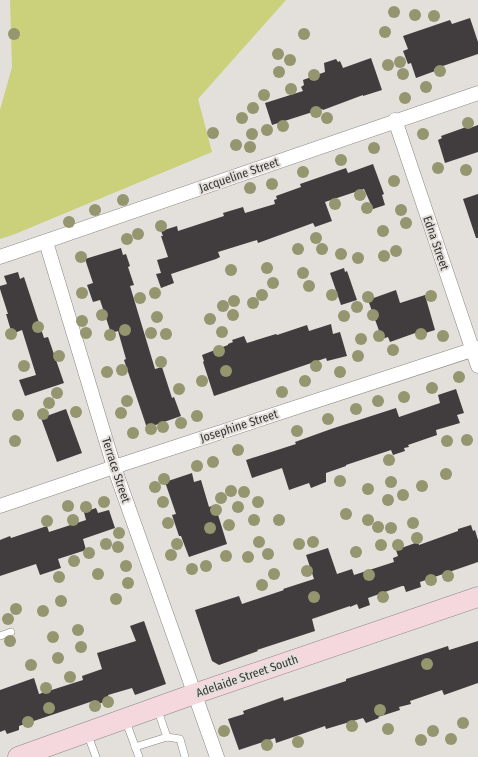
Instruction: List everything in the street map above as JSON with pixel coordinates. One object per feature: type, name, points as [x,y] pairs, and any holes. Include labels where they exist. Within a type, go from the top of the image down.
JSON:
[{"type":"main road","name":"Adelaide Street South","points":[[18,757],[194,694],[478,597]]},
{"type":"street","name":"Jacqueline Street","points":[[0,257],[478,92]]},
{"type":"street","name":"Edna Street","points":[[395,120],[475,349],[478,366]]},
{"type":"street","name":"Terrace Street","points":[[46,242],[114,467],[217,757]]},
{"type":"street","name":"Josephine Street","points":[[0,506],[114,467],[475,349]]},
{"type":"lane","points":[[0,636],[11,632]]},
{"type":"lane","points":[[157,708],[167,737]]},
{"type":"lane","points":[[125,719],[139,757]]},
{"type":"lane","points":[[87,732],[96,757]]},
{"type":"lane","points":[[135,747],[167,737],[180,739],[185,757]]},
{"type":"green space","points":[[10,0],[286,0],[198,99],[212,152],[0,239],[0,110],[12,67]]},
{"type":"building","points":[[470,18],[478,42],[478,54],[434,69],[435,71],[416,78],[411,63],[408,64],[403,51],[408,49],[403,36],[450,20],[452,24]]},
{"type":"building","points":[[371,58],[382,90],[272,125],[265,103],[303,91],[301,87],[304,85],[303,80],[325,72],[324,63],[336,59],[338,62],[340,61],[343,68]]},
{"type":"building","points":[[478,125],[478,152],[445,163],[438,140],[442,138],[441,136],[469,126],[470,128]]},
{"type":"building","points":[[373,164],[384,194],[382,195],[385,205],[373,209],[364,189],[325,202],[332,221],[315,227],[313,223],[258,243],[257,240],[218,252],[220,257],[216,259],[171,274],[174,283],[161,288],[156,274],[161,273],[157,260],[168,257],[161,236],[163,236],[161,231],[177,226],[178,231],[224,216],[223,213],[243,207],[245,213],[275,204],[274,200],[277,199],[276,196],[301,187],[300,184],[346,168],[348,173]]},
{"type":"building","points":[[478,194],[478,238],[476,238],[463,199]]},
{"type":"building","points":[[121,248],[123,255],[126,254],[130,266],[128,267],[134,285],[130,286],[155,369],[162,367],[172,398],[174,397],[181,416],[147,428],[124,360],[126,359],[118,331],[111,333],[100,300],[93,302],[87,285],[93,283],[85,259]]},
{"type":"building","points":[[344,268],[345,272],[347,271],[357,300],[341,305],[330,273]]},
{"type":"building","points":[[18,272],[20,279],[24,277],[44,338],[48,337],[64,383],[25,396],[19,380],[36,375],[22,330],[12,334],[6,314],[8,314],[0,289],[0,286],[7,284],[4,276]]},
{"type":"building","points":[[396,290],[400,303],[425,295],[435,330],[419,335],[418,332],[390,342],[388,337],[382,339],[368,300]]},
{"type":"building","points":[[331,324],[333,334],[340,332],[347,356],[327,361],[326,358],[214,396],[202,355],[228,345],[233,342],[232,340],[244,336],[247,343],[307,325],[309,331]]},
{"type":"building","points":[[456,389],[464,413],[457,415],[460,423],[436,430],[437,435],[408,445],[409,447],[404,448],[405,451],[393,455],[391,450],[346,465],[326,473],[326,482],[311,488],[309,483],[289,490],[282,468],[252,478],[246,460],[296,444],[295,442],[331,429],[396,408],[399,417],[440,403],[438,395]]},
{"type":"building","points":[[66,409],[82,453],[57,462],[41,418]]},
{"type":"building","points":[[192,473],[194,482],[201,480],[209,507],[215,505],[227,544],[189,557],[181,536],[179,536],[172,515],[176,514],[165,482]]},
{"type":"building","points":[[96,508],[98,513],[109,510],[115,528],[83,539],[86,550],[58,559],[61,568],[40,575],[36,564],[0,576],[0,540],[10,536],[11,538],[47,526],[49,532],[86,520],[84,512]]},
{"type":"building","points":[[471,525],[473,531],[475,530],[478,540],[478,562],[420,582],[421,587],[406,592],[404,586],[402,586],[368,598],[370,605],[359,609],[357,604],[312,619],[315,631],[257,650],[258,651],[219,665],[212,661],[195,610],[239,596],[242,604],[314,579],[306,555],[328,548],[337,574],[352,569],[354,575],[394,562],[393,558],[398,556],[396,550],[418,542],[419,545]]},
{"type":"building","points":[[144,621],[166,684],[135,695],[132,688],[108,695],[110,700],[95,705],[93,701],[19,726],[19,730],[7,734],[5,730],[0,732],[0,690],[34,678],[39,694],[83,680],[82,676],[102,669],[97,653],[136,641],[130,626]]},
{"type":"building","points":[[478,641],[478,683],[444,695],[442,690],[410,701],[411,704],[399,707],[400,710],[378,717],[379,718],[366,723],[363,718],[326,729],[325,726],[276,743],[275,738],[239,750],[228,719],[244,714],[243,711],[283,697],[284,701],[448,646],[449,650]]}]
